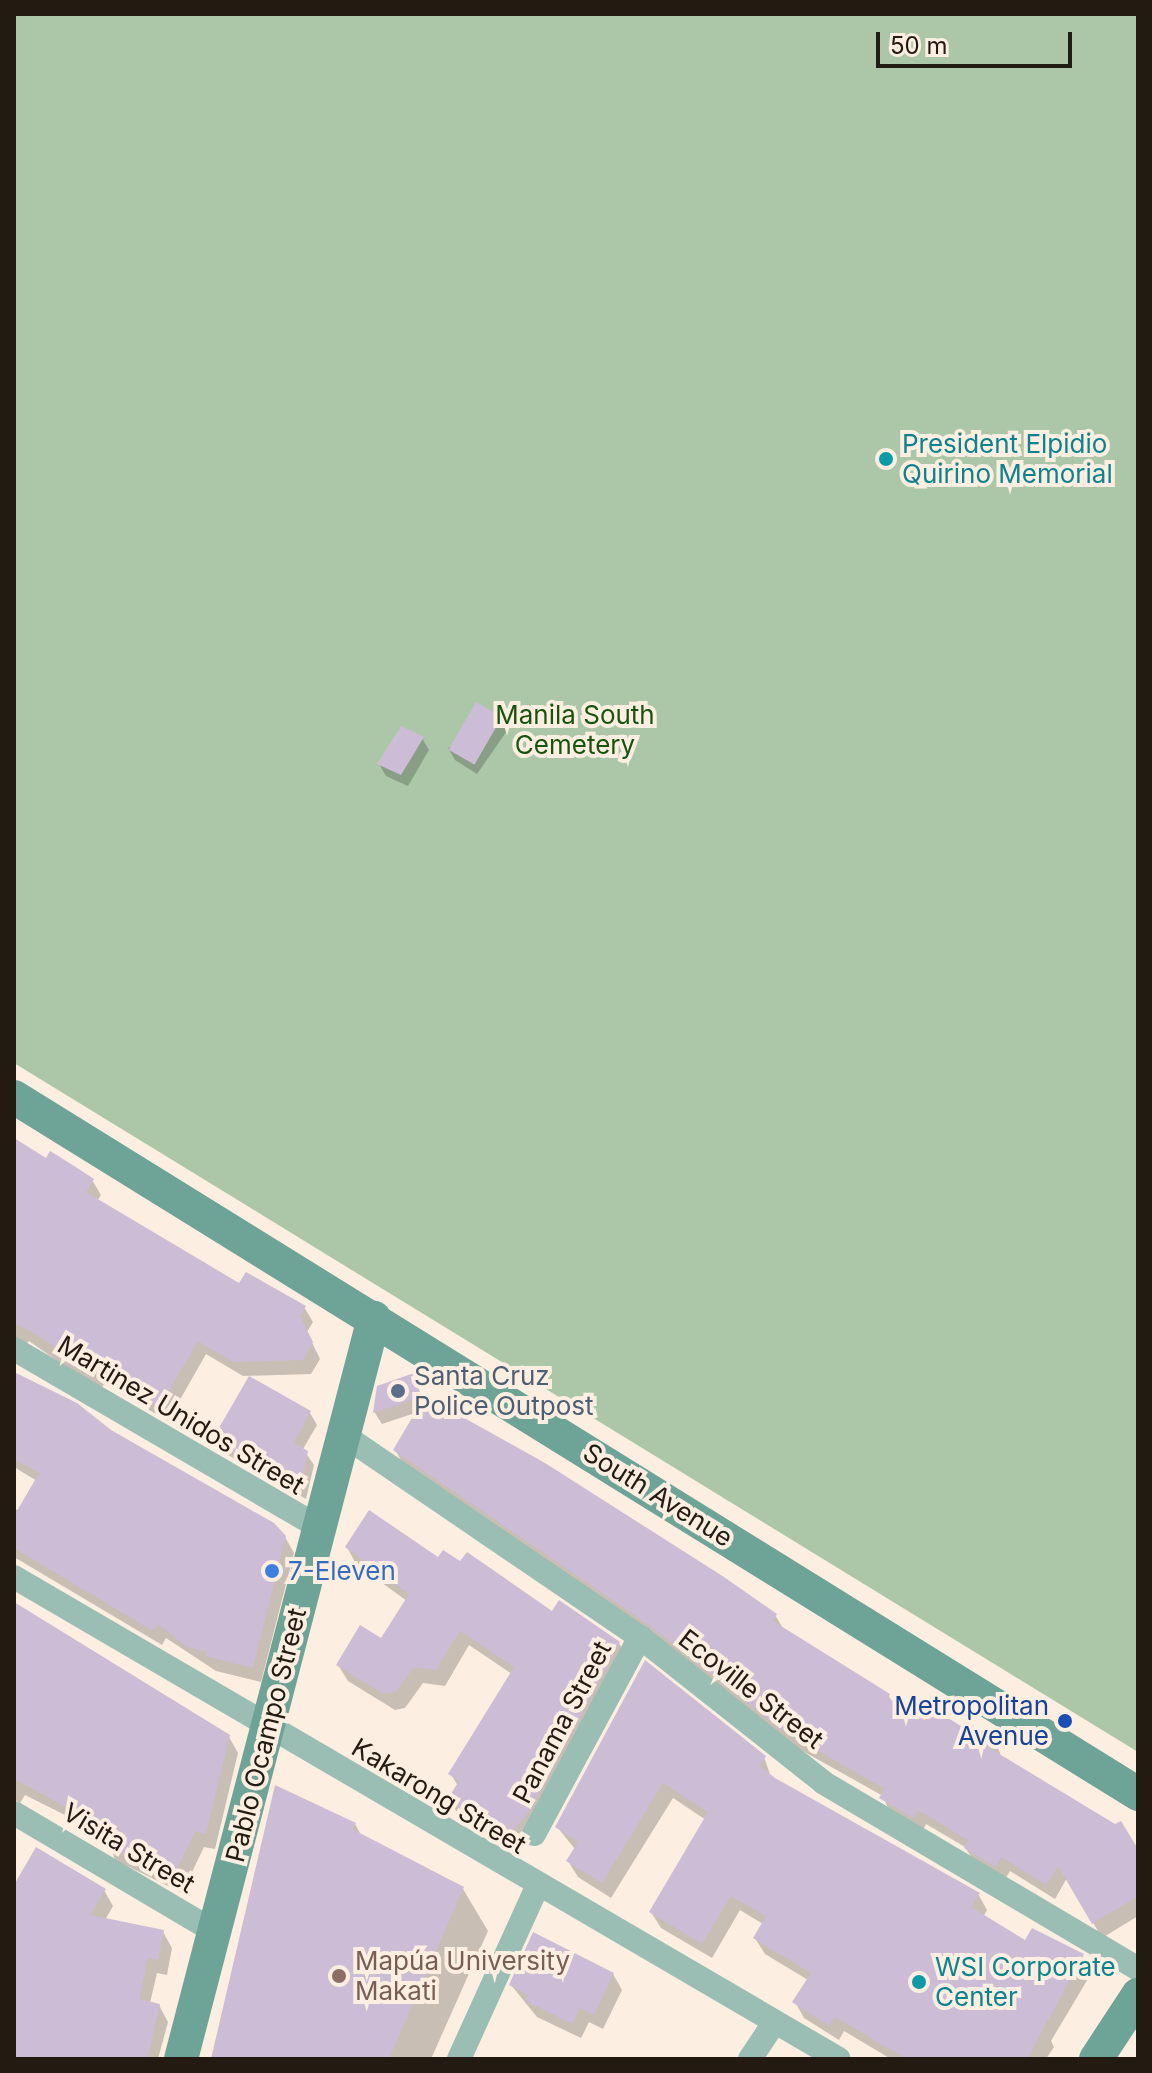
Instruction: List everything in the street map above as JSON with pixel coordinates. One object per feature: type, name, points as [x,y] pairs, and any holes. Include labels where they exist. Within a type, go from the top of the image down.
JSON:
[{"type":"main road","name":"South Avenue","points":[[14,1097],[1138,1794]]},
{"type":"main road","name":"Pablo Ocampo Street","points":[[181,2059],[374,1318]]},
{"type":"main road","points":[[1096,2059],[1138,1995]]},
{"type":"street","name":"Martinez Unidos Street","points":[[14,1349],[320,1528]]},
{"type":"street","name":"Ecoville Street","points":[[342,1434],[640,1637],[824,1783],[1138,1969]]},
{"type":"street","name":"Kakarong Street","points":[[14,1577],[537,1887],[839,2059]]},
{"type":"street","name":"Panama Street","points":[[534,1834],[640,1637]]},
{"type":"street","name":"Visita Street","points":[[14,1813],[215,1932]]},
{"type":"street","points":[[459,2059],[537,1887]]},
{"type":"street","points":[[750,2059],[774,2023]]},
{"type":"green space","name":"Manila South Cemetery","points":[[14,14],[1138,14],[1138,1752],[14,1063]]},
{"type":"building","points":[[476,702],[502,717],[474,765],[448,750]]},
{"type":"building","points":[[401,726],[424,737],[401,775],[377,764]]},
{"type":"building","points":[[14,1138],[46,1158],[50,1151],[71,1164],[94,1179],[86,1192],[239,1283],[246,1272],[306,1306],[300,1316],[313,1342],[303,1360],[233,1362],[198,1341],[159,1408],[95,1371],[92,1377],[57,1357],[61,1350],[14,1322]]},
{"type":"building","points":[[14,1372],[77,1403],[111,1430],[274,1523],[286,1536],[253,1668],[206,1656],[207,1652],[187,1647],[158,1624],[153,1631],[14,1548],[14,1516],[39,1473],[14,1459]]},
{"type":"building","name":"Santa Cruz Police Outpost","points":[[414,1373],[421,1397],[373,1413],[377,1386]]},
{"type":"building","points":[[249,1376],[311,1411],[294,1443],[308,1451],[300,1489],[212,1440]]},
{"type":"building","points":[[425,1396],[545,1463],[724,1577],[777,1614],[773,1621],[890,1694],[888,1698],[925,1720],[932,1708],[969,1731],[972,1725],[996,1740],[991,1749],[1115,1824],[1121,1821],[1138,1849],[1138,1896],[1092,1924],[1058,1866],[1046,1885],[1001,1857],[995,1867],[964,1848],[968,1840],[918,1810],[913,1818],[879,1798],[885,1789],[782,1730],[649,1625],[393,1450]]},
{"type":"building","points":[[369,1510],[438,1557],[443,1550],[460,1561],[467,1552],[552,1611],[559,1600],[620,1642],[529,1812],[507,1837],[447,1800],[459,1781],[448,1774],[514,1667],[460,1631],[436,1670],[414,1667],[396,1692],[384,1694],[336,1665],[360,1625],[381,1638],[409,1594],[345,1547]]},
{"type":"building","points":[[14,1602],[230,1735],[206,1834],[195,1831],[173,1878],[104,1844],[110,1831],[14,1779]]},
{"type":"building","points":[[645,1660],[766,1756],[760,1766],[775,1778],[980,1893],[971,1907],[1025,1940],[1032,1928],[1084,1954],[1027,2059],[907,2059],[835,2017],[829,2026],[792,2002],[811,1973],[753,1938],[766,1916],[731,1896],[702,1944],[649,1912],[708,1812],[663,1783],[602,1883],[566,1861],[578,1842],[555,1827]]},
{"type":"building","name":"Mapúa University Makati","points":[[275,1785],[356,1823],[352,1829],[464,1887],[389,2059],[211,2059]]},
{"type":"building","points":[[36,1847],[106,1889],[90,1915],[164,1930],[158,1960],[148,1958],[139,1999],[160,2004],[147,2059],[14,2059],[14,1885]]},
{"type":"building","points":[[533,1932],[614,1973],[594,2015],[580,2008],[572,2024],[526,2001],[528,1995],[509,1985]]},
{"type":"place","name":"President Elpidio Quirino Memorial","points":[[886,459]]},
{"type":"place","name":"Santa Cruz Police Outpost","points":[[398,1391]]},
{"type":"place","name":"7-Eleven","points":[[272,1571]]},
{"type":"place","name":"Metropolitan Avenue","points":[[1065,1721]]},
{"type":"place","name":"Mapúa University Makati","points":[[339,1976]]},
{"type":"place","name":"WSI Corporate Center","points":[[919,1982]]}]
